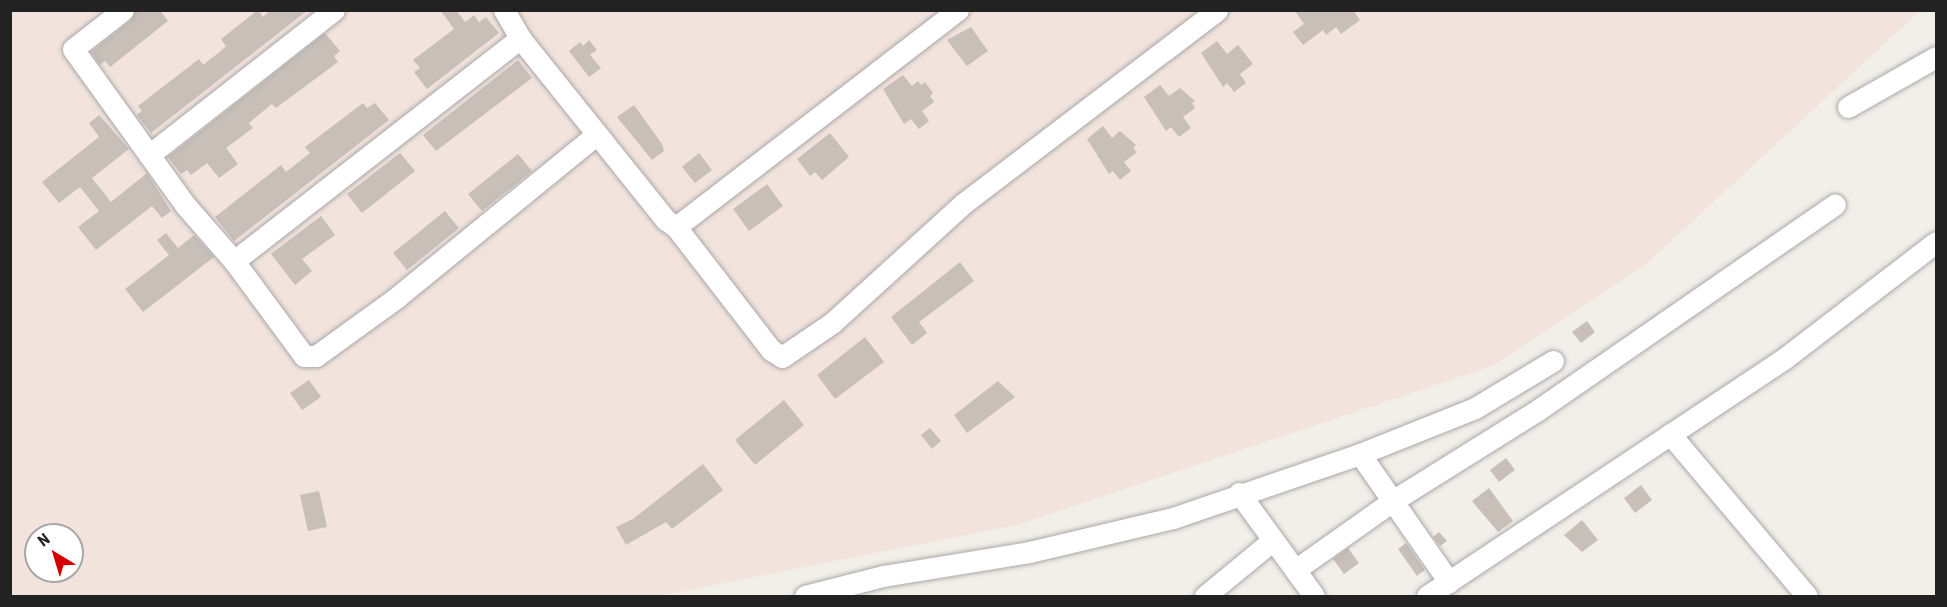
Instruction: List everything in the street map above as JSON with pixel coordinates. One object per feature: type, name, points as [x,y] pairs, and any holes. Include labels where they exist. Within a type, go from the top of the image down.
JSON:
[{"type":"street","points":[[123,10],[73,49],[149,155],[234,261],[304,356],[316,356],[396,298],[597,134]]},
{"type":"street","points":[[149,155],[334,10]]},
{"type":"street","points":[[504,10],[520,38],[666,220],[676,227],[771,350],[782,357],[832,323],[964,202],[1217,10]]},
{"type":"street","points":[[676,227],[958,10]]},
{"type":"street","points":[[234,261],[520,38]]},
{"type":"street","points":[[1848,107],[1936,57]]},
{"type":"street","points":[[1295,570],[1394,500],[1538,410],[1835,204]]},
{"type":"street","points":[[1427,597],[1785,358],[1936,242]]},
{"type":"street","points":[[805,597],[883,576],[1051,547],[1173,518],[1239,493],[1360,454],[1475,408],[1553,362]]},
{"type":"street","points":[[1670,434],[1807,597]]},
{"type":"street","points":[[1360,454],[1449,582]]},
{"type":"street","points":[[1239,493],[1314,597]]},
{"type":"street","points":[[1205,597],[1273,540]]},
{"type":"shaded area","points":[[10,11],[1920,11],[1643,267],[1493,366],[1017,525],[659,596],[11,596]]},
{"type":"building","points":[[135,10],[160,10],[168,21],[110,67],[105,61],[100,65],[91,52],[131,20]]},
{"type":"building","points":[[258,10],[263,17],[271,10],[308,10],[151,133],[137,115],[142,111],[138,106],[199,59],[203,65],[222,50],[226,46],[221,39]]},
{"type":"building","points":[[440,10],[456,10],[465,22],[474,15],[479,22],[486,17],[499,33],[427,89],[414,72],[420,68],[413,60],[454,29]]},
{"type":"building","points":[[1294,10],[1353,10],[1360,20],[1341,34],[1336,27],[1326,35],[1323,30],[1303,45],[1293,32],[1304,24]]},
{"type":"building","points":[[971,27],[988,51],[967,66],[947,40]]},
{"type":"building","points":[[325,33],[340,51],[334,56],[338,62],[276,108],[272,104],[249,123],[253,128],[226,148],[238,164],[219,178],[207,163],[191,175],[187,170],[181,174],[168,157]]},
{"type":"building","points":[[589,40],[597,50],[590,55],[601,68],[589,77],[569,51],[580,42],[583,46]]},
{"type":"building","points":[[1217,41],[1227,54],[1238,45],[1253,64],[1240,74],[1246,83],[1234,92],[1227,83],[1223,87],[1201,53]]},
{"type":"building","points":[[518,60],[532,78],[436,151],[423,135]]},
{"type":"building","points":[[903,75],[912,86],[918,81],[921,85],[925,82],[933,93],[930,96],[934,102],[922,111],[929,121],[919,129],[911,119],[904,124],[883,89]]},
{"type":"building","points":[[1160,85],[1169,96],[1180,88],[1195,101],[1192,103],[1195,108],[1183,117],[1191,128],[1179,137],[1171,127],[1166,131],[1144,97]]},
{"type":"building","points":[[363,103],[367,108],[375,103],[389,120],[234,241],[215,217],[281,165],[286,172],[310,153],[305,147]]},
{"type":"building","points":[[634,105],[662,144],[664,151],[652,160],[617,117]]},
{"type":"building","points":[[99,115],[129,149],[92,178],[111,202],[147,173],[171,211],[162,218],[152,206],[96,250],[78,227],[99,211],[80,187],[59,203],[42,182],[99,137],[89,123]]},
{"type":"building","points":[[1103,126],[1112,138],[1120,131],[1136,145],[1133,148],[1137,152],[1124,162],[1131,171],[1120,180],[1113,171],[1109,174],[1087,139]]},
{"type":"building","points":[[830,133],[849,157],[822,180],[815,172],[810,176],[797,159]]},
{"type":"building","points":[[400,153],[415,171],[362,213],[347,194]]},
{"type":"building","points":[[699,153],[712,170],[695,183],[682,167]]},
{"type":"building","points":[[518,154],[532,171],[482,211],[468,194]]},
{"type":"building","points":[[767,184],[783,206],[749,231],[733,209]]},
{"type":"building","points":[[445,211],[459,228],[407,270],[393,253]]},
{"type":"building","points":[[321,216],[335,235],[302,259],[312,271],[295,285],[271,254]]},
{"type":"building","points":[[166,233],[178,248],[194,235],[214,257],[143,312],[125,289],[169,255],[157,240]]},
{"type":"building","points":[[960,262],[974,281],[919,322],[927,333],[912,345],[891,317]]},
{"type":"building","points":[[1587,321],[1595,332],[1581,343],[1572,332]]},
{"type":"building","points":[[865,337],[884,362],[835,399],[817,375]]},
{"type":"building","points":[[309,380],[321,397],[302,410],[290,393]]},
{"type":"building","points":[[998,381],[1015,397],[967,433],[954,415]]},
{"type":"building","points":[[784,400],[804,425],[755,465],[735,440]]},
{"type":"building","points":[[930,428],[941,441],[932,449],[921,435]]},
{"type":"building","points":[[1506,458],[1515,470],[1499,482],[1490,470]]},
{"type":"building","points":[[703,464],[723,490],[672,529],[666,522],[626,545],[616,527],[633,519]]},
{"type":"building","points":[[1641,485],[1652,500],[1635,513],[1624,498]]},
{"type":"building","points":[[1489,488],[1513,521],[1498,532],[1472,501]]},
{"type":"building","points":[[319,491],[327,527],[308,531],[300,495]]},
{"type":"building","points":[[1582,520],[1598,540],[1582,552],[1564,535]]},
{"type":"building","points":[[1439,532],[1447,541],[1440,546],[1433,537]]},
{"type":"building","points":[[1406,543],[1425,570],[1417,576],[1398,549]]},
{"type":"building","points":[[1348,548],[1359,563],[1344,574],[1333,559]]}]
